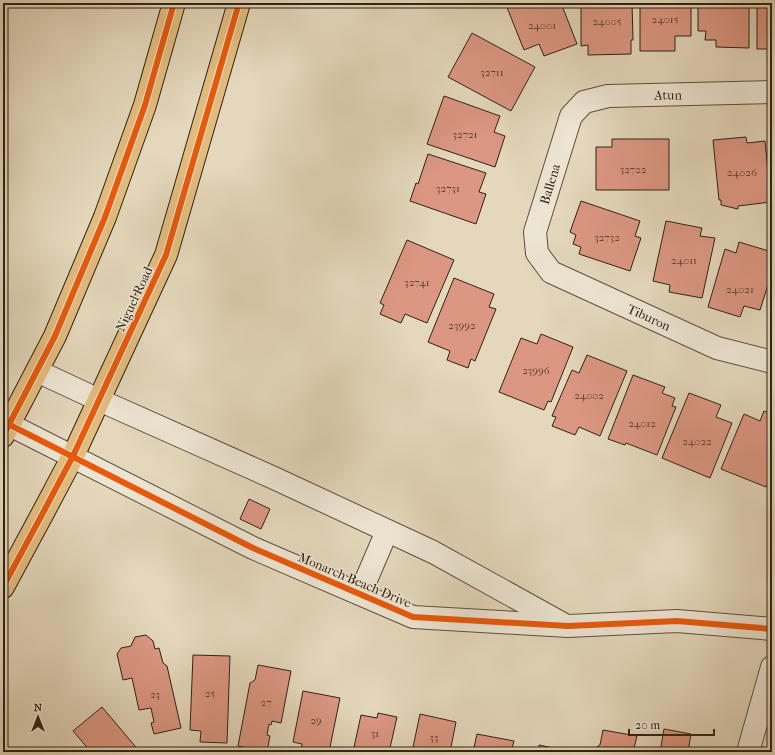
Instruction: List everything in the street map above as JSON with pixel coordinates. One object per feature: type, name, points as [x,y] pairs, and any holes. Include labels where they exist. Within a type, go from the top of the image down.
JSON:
[{"type":"main road","points":[[6,431],[55,336],[105,217],[145,105],[174,3]]},
{"type":"main road","name":"Niguel Road","points":[[3,587],[73,456],[166,255],[239,3]]},
{"type":"street","name":"Atun","points":[[571,116],[584,102],[608,96],[772,92]]},
{"type":"street","name":"Ballena","points":[[537,253],[535,232],[571,116]]},
{"type":"street","name":"Tiburon","points":[[537,253],[551,272],[717,348],[772,362]]},
{"type":"street","points":[[37,371],[274,478],[433,552],[568,626]]},
{"type":"street","name":"Monarch Beach Drive","points":[[6,431],[73,456],[253,548],[413,618],[568,626],[677,621],[772,629]]},
{"type":"street","points":[[360,594],[387,531]]},
{"type":"street","points":[[748,752],[772,667]]},
{"type":"building","points":[[499,3],[561,3],[577,44],[544,56],[539,44],[524,50],[506,5],[500,7]]},
{"type":"building","points":[[581,3],[632,3],[633,40],[631,40],[631,54],[588,55],[588,45],[581,46]]},
{"type":"building","points":[[640,3],[691,3],[691,36],[675,36],[675,51],[640,51]]},
{"type":"building","points":[[698,3],[749,3],[749,48],[716,47],[716,40],[705,40],[706,31],[698,31]]},
{"type":"building","points":[[757,3],[772,3],[772,49],[757,49]]},
{"type":"building","points":[[472,33],[535,67],[511,111],[448,77]]},
{"type":"building","points":[[444,96],[500,116],[494,132],[505,136],[495,167],[427,144]]},
{"type":"building","points":[[746,137],[747,143],[765,141],[771,202],[738,206],[738,209],[721,205],[721,200],[719,200],[713,140]]},
{"type":"building","points":[[612,139],[669,139],[669,190],[596,190],[596,147],[612,147]]},
{"type":"building","points":[[428,154],[486,173],[479,192],[486,194],[476,224],[410,201],[416,183],[418,184]]},
{"type":"building","points":[[581,201],[640,221],[635,236],[641,238],[630,271],[579,254],[581,247],[573,244],[576,235],[570,232]]},
{"type":"building","points":[[666,221],[702,228],[700,236],[715,238],[702,298],[669,292],[670,285],[653,281]]},
{"type":"building","points":[[407,240],[454,260],[427,323],[405,314],[401,323],[380,314],[384,305],[380,303]]},
{"type":"building","points":[[739,242],[772,252],[772,272],[760,310],[744,306],[740,317],[708,307],[725,249],[736,253]]},
{"type":"building","points":[[454,278],[494,294],[489,307],[496,309],[475,361],[471,359],[468,368],[447,360],[450,351],[428,342]]},
{"type":"building","points":[[541,334],[573,347],[551,402],[548,401],[544,410],[499,392],[521,338],[537,344]]},
{"type":"building","points":[[587,355],[627,371],[600,436],[579,427],[575,435],[552,426],[556,417],[552,416],[572,370],[579,373]]},
{"type":"building","points":[[633,375],[665,387],[662,393],[675,398],[672,406],[676,407],[657,455],[626,443],[625,445],[608,439]]},
{"type":"building","points":[[689,393],[721,405],[716,417],[732,423],[710,478],[662,458]]},
{"type":"building","points":[[764,411],[772,414],[772,478],[771,477],[766,487],[721,469],[744,414],[760,421]]},
{"type":"building","points":[[249,499],[270,509],[261,529],[240,519]]},
{"type":"building","points":[[146,635],[153,641],[155,649],[159,648],[163,663],[167,666],[181,728],[154,734],[151,723],[154,722],[151,708],[139,710],[132,678],[123,680],[117,654],[121,648],[131,646],[135,637]]},
{"type":"building","points":[[193,655],[230,656],[227,743],[200,742],[201,731],[190,730]]},
{"type":"building","points":[[258,665],[291,671],[281,723],[272,721],[271,725],[269,724],[267,735],[270,736],[267,752],[238,746],[250,683],[255,680]]},
{"type":"building","points":[[303,691],[340,698],[329,752],[301,752],[302,744],[293,742]]},
{"type":"building","points":[[102,707],[140,752],[100,752],[98,750],[96,752],[91,752],[73,731]]},
{"type":"building","points":[[378,713],[397,717],[390,748],[386,748],[386,751],[388,752],[353,752],[361,715],[377,718]]},
{"type":"building","points":[[420,714],[456,722],[450,752],[412,752]]},
{"type":"building","points":[[664,729],[691,734],[688,752],[660,752]]},
{"type":"building","points":[[603,730],[637,736],[633,752],[594,752],[595,748],[600,745]]},
{"type":"building","points":[[477,734],[514,741],[511,752],[473,752]]},
{"type":"building","points":[[539,745],[572,752],[538,752]]},
{"type":"cycle path","points":[[3,436],[55,336],[105,217],[145,105],[174,3]]},
{"type":"cycle path","points":[[3,587],[73,456],[166,255],[239,3]]},
{"type":"cycle path","points":[[10,425],[253,548],[413,617],[568,626],[677,621],[772,629]]}]
